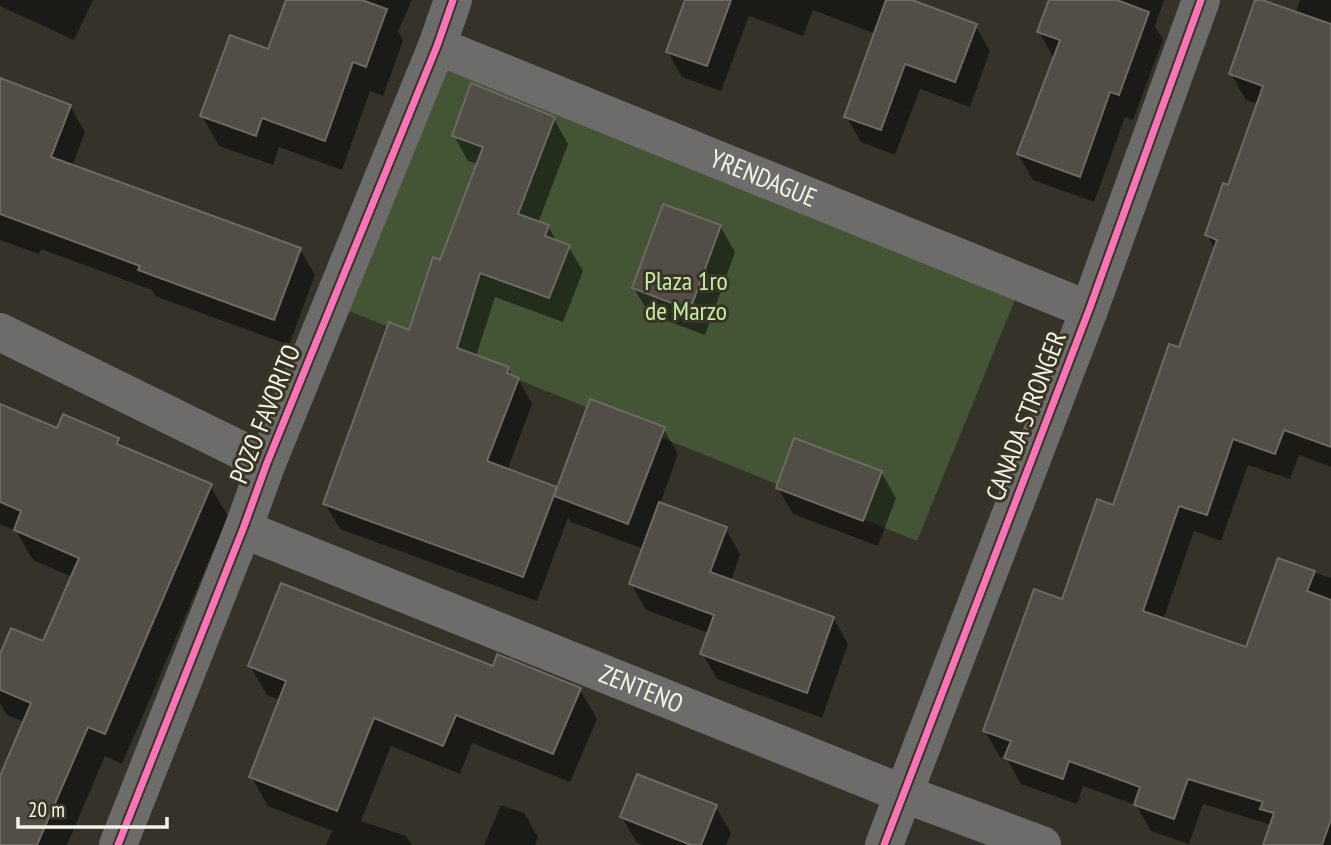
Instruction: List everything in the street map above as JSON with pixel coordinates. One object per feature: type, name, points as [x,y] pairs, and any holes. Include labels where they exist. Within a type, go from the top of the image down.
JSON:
[{"type":"street","name":"POZO FAVORITO","points":[[118,845],[267,463],[437,46],[453,0]]},
{"type":"street","name":"CANADA STRONGER","points":[[884,845],[1089,310],[1201,0]]},
{"type":"street","name":"YRENDAGUE","points":[[437,46],[1089,310]]},
{"type":"street","points":[[0,332],[267,463]]},
{"type":"street","name":"ZENTENO","points":[[243,529],[904,794],[1042,845]]},
{"type":"green space","name":"Plaza 1ro de Marzo","points":[[455,50],[1023,280],[917,541],[349,311]]},
{"type":"building","points":[[286,0],[362,0],[387,9],[366,67],[353,62],[325,141],[262,118],[256,136],[200,116],[230,35],[268,49]]},
{"type":"building","points":[[685,0],[731,0],[707,66],[666,52]]},
{"type":"building","points":[[886,0],[912,0],[977,24],[955,82],[905,64],[881,130],[844,117]]},
{"type":"building","points":[[1049,0],[1117,0],[1149,12],[1119,95],[1110,92],[1080,177],[1017,154],[1060,40],[1037,32]]},
{"type":"building","points":[[1255,0],[1262,0],[1331,24],[1331,447],[1284,430],[1275,454],[1233,439],[1207,515],[1179,506],[1143,611],[1246,647],[1278,558],[1315,571],[1307,591],[1331,600],[1331,819],[1322,845],[1263,845],[1274,813],[1260,809],[1263,802],[1188,779],[1174,819],[1134,805],[1140,787],[1069,761],[1063,779],[1004,758],[1011,741],[983,731],[1034,589],[1062,599],[1097,499],[1113,505],[1169,344],[1179,347],[1217,240],[1205,235],[1223,183],[1228,185],[1263,86],[1229,74]]},
{"type":"building","points":[[0,78],[71,105],[51,157],[301,248],[274,320],[138,270],[140,266],[0,214]]},
{"type":"building","points":[[471,83],[555,117],[518,214],[549,225],[545,236],[570,245],[549,298],[480,273],[457,348],[509,367],[507,373],[519,378],[487,461],[557,487],[523,577],[323,504],[389,322],[409,330],[433,257],[440,260],[483,147],[452,136]]},
{"type":"building","points":[[663,204],[721,225],[690,310],[632,288]]},
{"type":"building","points":[[590,399],[665,427],[628,524],[554,496]]},
{"type":"building","points":[[0,404],[57,428],[63,414],[119,438],[117,444],[212,484],[105,734],[88,727],[37,845],[0,845],[0,776],[31,703],[0,690],[0,654],[11,628],[43,641],[79,558],[14,530],[21,511],[0,502]]},
{"type":"building","points":[[794,438],[882,471],[863,521],[776,488]]},
{"type":"building","points":[[659,502],[727,527],[710,572],[834,617],[807,693],[700,654],[714,615],[629,584]]},
{"type":"building","points":[[281,583],[493,666],[497,654],[581,688],[553,754],[456,715],[443,746],[374,718],[337,811],[249,777],[286,681],[248,666]]},
{"type":"building","points":[[637,774],[717,805],[701,845],[691,845],[620,817]]},
{"type":"cycle path","points":[[118,845],[267,463],[437,46],[453,0]]},
{"type":"cycle path","points":[[884,845],[1089,310],[1201,0]]}]
